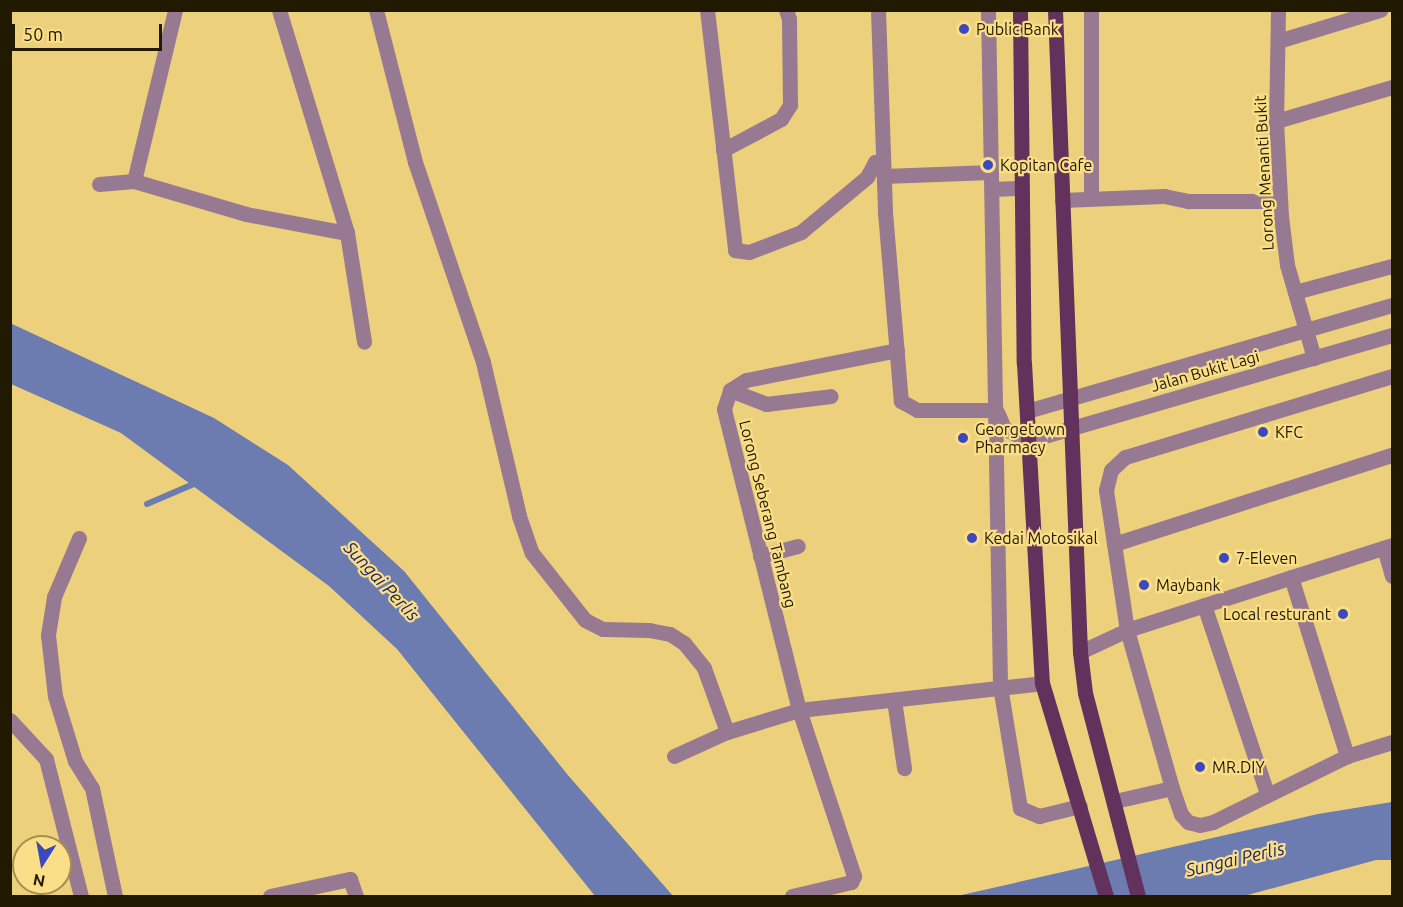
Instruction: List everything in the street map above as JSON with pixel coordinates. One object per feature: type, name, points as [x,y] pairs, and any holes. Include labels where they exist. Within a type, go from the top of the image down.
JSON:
[{"type":"main road","points":[[1020,10],[1027,441],[1042,683],[1106,897]]},
{"type":"main road","points":[[1055,10],[1080,652],[1084,693],[1115,801],[1138,897]]},
{"type":"street","points":[[134,181],[176,10]]},
{"type":"street","points":[[279,10],[347,233],[364,342]]},
{"type":"street","points":[[376,10],[416,162],[483,362],[519,516],[532,554],[585,620],[603,629],[670,634],[694,652],[727,732]]},
{"type":"street","points":[[707,10],[735,250],[741,252],[801,232],[867,177],[875,162],[883,168],[991,172]]},
{"type":"street","points":[[723,150],[781,119],[790,105],[786,10]]},
{"type":"street","points":[[878,10],[883,168],[901,401],[907,408],[996,410]]},
{"type":"street","points":[[988,10],[1000,686],[1020,808],[1039,816],[1080,806]]},
{"type":"street","points":[[1090,10],[1091,196]]},
{"type":"street","name":"Lorong Menanti Bukit","points":[[1278,10],[1276,121],[1280,201],[1287,265],[1314,358]]},
{"type":"street","points":[[1278,41],[1380,10]]},
{"type":"street","points":[[1276,121],[1392,87]]},
{"type":"street","points":[[99,184],[134,181],[246,214],[347,233]]},
{"type":"street","points":[[992,189],[1022,188]]},
{"type":"street","points":[[1062,200],[1091,196],[1280,201]]},
{"type":"street","points":[[1295,292],[1392,266]]},
{"type":"street","name":"Jalan Bukit Lagi","points":[[1027,411],[1392,305]]},
{"type":"street","name":"Jalan Bukit Lagi","points":[[1027,441],[1392,335]]},
{"type":"street","points":[[730,390],[746,380],[897,350]]},
{"type":"street","points":[[1392,376],[1125,458],[1111,470],[1106,490],[1127,630],[1172,788],[1181,814],[1188,822],[1200,825],[1347,756],[1392,742]]},
{"type":"street","points":[[730,390],[766,404],[831,396]]},
{"type":"street","name":"Lorong Seberang Tambang","points":[[730,390],[724,408],[799,710],[854,876],[851,882],[792,897]]},
{"type":"street","points":[[996,410],[1004,428],[1027,441]]},
{"type":"street","points":[[1114,544],[1392,455]]},
{"type":"street","points":[[79,537],[54,597],[48,635],[55,696],[75,761],[92,788],[115,897]]},
{"type":"street","points":[[760,556],[798,546]]},
{"type":"street","points":[[1080,652],[1127,630],[1388,546],[1392,576]]},
{"type":"street","points":[[1291,577],[1347,756]]},
{"type":"street","points":[[1204,605],[1267,794]]},
{"type":"street","points":[[674,756],[727,732],[799,710],[1042,683]]},
{"type":"street","points":[[894,700],[904,768]]},
{"type":"street","points":[[10,720],[46,759],[81,897]]},
{"type":"street","points":[[1115,801],[1172,788]]},
{"type":"street","points":[[270,897],[350,879],[356,897]]},
{"type":"water","name":"Sungai Perlis","points":[[10,323],[214,418],[288,465],[404,571],[567,774],[673,896],[595,896],[397,649],[329,586],[121,433],[11,384]]},
{"type":"water","name":"Sungai Perlis","points":[[1392,802],[1392,860],[1376,860],[1244,896],[957,896],[1318,814]]},
{"type":"waterway","points":[[147,504],[196,483]]},
{"type":"place","name":"Public Bank","points":[[964,29]]},
{"type":"place","name":"Kopitan Cafe","points":[[988,165]]},
{"type":"place","name":"KFC","points":[[1263,432]]},
{"type":"place","name":"Georgetown Pharmacy","points":[[963,438]]},
{"type":"place","name":"Kedai Motosikal","points":[[972,538]]},
{"type":"place","name":"7-Eleven","points":[[1224,558]]},
{"type":"place","name":"Maybank","points":[[1144,585]]},
{"type":"place","name":"Local resturant","points":[[1343,614]]},
{"type":"place","name":"MR.DIY","points":[[1200,767]]}]
